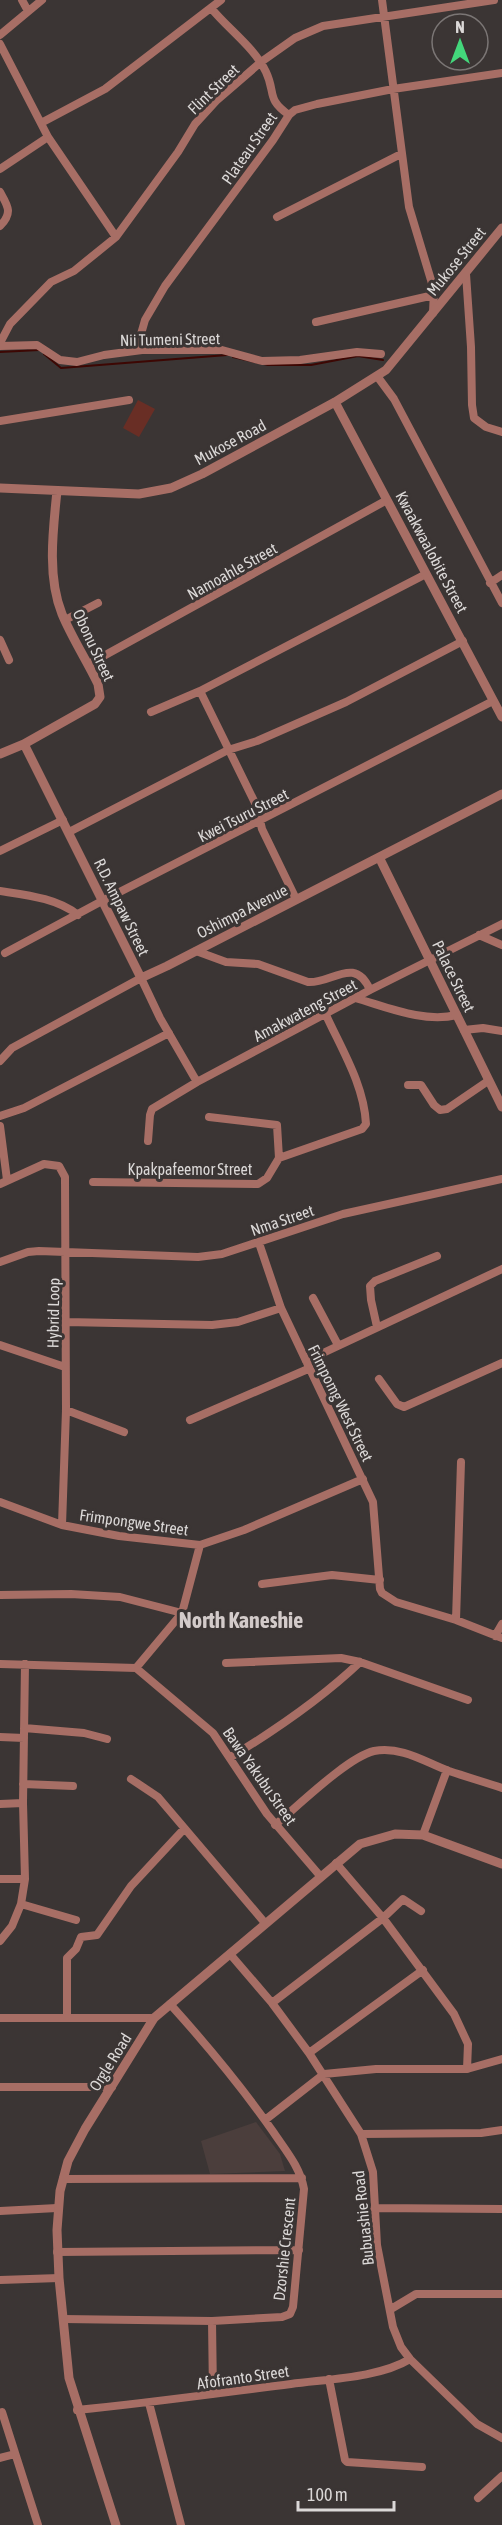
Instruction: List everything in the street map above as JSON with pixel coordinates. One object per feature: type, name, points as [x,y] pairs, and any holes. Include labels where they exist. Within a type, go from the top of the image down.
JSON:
[{"type":"street","points":[[22,0],[28,11]]},
{"type":"street","points":[[0,35],[42,0]]},
{"type":"street","points":[[382,0],[409,207],[435,295],[434,313]]},
{"type":"street","name":"Flint Street","points":[[0,344],[10,324],[51,282],[74,271],[116,237],[178,152],[195,124],[216,101],[261,62],[295,38],[323,26],[494,0]]},
{"type":"street","points":[[40,123],[105,89],[216,3],[261,62],[274,102],[289,115]]},
{"type":"street","points":[[0,44],[48,138],[116,237]]},
{"type":"street","name":"Plateau Street","points":[[142,350],[141,334],[145,320],[165,286],[289,115],[317,104],[393,88],[502,73]]},
{"type":"street","points":[[0,169],[48,138]]},
{"type":"street","points":[[277,217],[401,153]]},
{"type":"street","points":[[0,192],[9,213],[0,226]]},
{"type":"street","name":"Mukose Street","points":[[434,313],[502,228]]},
{"type":"street","points":[[466,274],[474,418],[486,427],[502,432]]},
{"type":"street","points":[[316,321],[435,295]]},
{"type":"street","name":"Mukose Road","points":[[0,488],[139,494],[171,488],[202,474],[335,402],[377,376],[393,363],[434,313]]},
{"type":"street","name":"Nii Tumeni Street","points":[[0,344],[37,345],[60,360],[77,363],[104,355],[142,350],[222,350],[262,361],[300,360],[357,352],[381,354]]},
{"type":"street","points":[[377,376],[394,399],[502,603]]},
{"type":"street","points":[[0,421],[129,400]]},
{"type":"street","name":"Kwaakwaalobite Street","points":[[335,402],[502,717]]},
{"type":"street","name":"Obonu Street","points":[[0,754],[24,744],[99,701],[99,688],[60,608],[54,569],[54,520],[57,491]]},
{"type":"street","name":"Namoahle Street","points":[[88,664],[387,500]]},
{"type":"street","points":[[151,712],[200,691],[426,574]]},
{"type":"street","points":[[490,583],[502,575]]},
{"type":"street","points":[[65,620],[98,603]]},
{"type":"street","points":[[0,640],[9,660]]},
{"type":"street","points":[[69,832],[228,750],[257,741],[346,702],[463,642]]},
{"type":"street","points":[[200,691],[257,807],[267,839],[296,899]]},
{"type":"street","name":"Kwei Tsuru Street","points":[[6,953],[493,701]]},
{"type":"street","name":"R.D. Ampaw Street","points":[[24,744],[169,1033],[197,1082]]},
{"type":"street","name":"Oshimpa Avenue","points":[[0,1060],[12,1048],[141,978],[502,794]]},
{"type":"street","points":[[0,851],[63,819]]},
{"type":"street","name":"Palace Street","points":[[379,857],[502,1107]]},
{"type":"street","points":[[0,891],[46,900],[69,908],[78,915]]},
{"type":"street","name":"Amakwateng Street","points":[[148,1141],[150,1112],[197,1082],[370,990],[502,924]]},
{"type":"street","points":[[479,935],[502,945]]},
{"type":"street","points":[[196,951],[217,960],[258,964],[314,983],[342,973],[355,974],[365,981],[370,990]]},
{"type":"street","points":[[354,999],[417,1015],[439,1017],[457,1015]]},
{"type":"street","points":[[209,1117],[277,1125],[279,1158],[351,1134],[366,1124],[365,1105],[361,1091],[326,1015]]},
{"type":"street","points":[[464,1030],[483,1028],[502,1031]]},
{"type":"street","points":[[0,1116],[24,1108],[169,1033]]},
{"type":"street","points":[[408,1085],[421,1085],[440,1110],[447,1109],[488,1081]]},
{"type":"street","points":[[0,1126],[4,1182]]},
{"type":"street","name":"Kpakpafeemor Street","points":[[93,1182],[258,1184],[267,1178],[279,1158]]},
{"type":"street","name":"Hybrid Loop","points":[[4,1182],[44,1164],[63,1170],[66,1181],[66,1410],[62,1525]]},
{"type":"street","name":"Nma Street","points":[[0,1262],[28,1252],[67,1251],[198,1257],[222,1254],[343,1214],[502,1179]]},
{"type":"street","name":"Frimpomg West Street","points":[[259,1243],[281,1308],[373,1502],[380,1580]]},
{"type":"street","points":[[377,1327],[370,1286],[375,1281],[437,1256]]},
{"type":"street","points":[[190,1420],[307,1365],[338,1345],[502,1269]]},
{"type":"street","points":[[313,1298],[338,1345]]},
{"type":"street","points":[[66,1322],[212,1325],[238,1322],[281,1308]]},
{"type":"street","points":[[0,1345],[65,1366]]},
{"type":"street","points":[[379,1379],[399,1406],[404,1407],[502,1363]]},
{"type":"street","points":[[66,1410],[124,1432]]},
{"type":"street","points":[[456,1620],[461,1462]]},
{"type":"street","name":"Frimpongwe Street","points":[[0,1502],[62,1525],[119,1536],[200,1545],[244,1530],[363,1479]]},
{"type":"street","points":[[0,1664],[135,1668],[182,1613],[200,1545]]},
{"type":"street","points":[[262,1584],[294,1578],[332,1575],[380,1580],[382,1593],[396,1602],[456,1620],[499,1637],[502,1624]]},
{"type":"street","points":[[0,1595],[71,1594],[120,1597],[182,1613]]},
{"type":"street","points":[[226,1664],[335,1658],[360,1662],[468,1700]]},
{"type":"street","points":[[231,1757],[281,1726],[330,1690],[360,1662]]},
{"type":"street","points":[[0,1941],[12,1926],[21,1904],[25,1879],[23,1784],[25,1664]]},
{"type":"street","name":"Bawa Yakubu Street","points":[[135,1668],[204,1723],[231,1757],[275,1825],[321,1877]]},
{"type":"street","points":[[24,1728],[84,1733],[107,1739]]},
{"type":"street","points":[[0,1737],[24,1738]]},
{"type":"street","points":[[275,1825],[352,1762],[373,1752],[386,1750],[408,1754],[502,1788]]},
{"type":"street","points":[[423,1835],[447,1770]]},
{"type":"street","points":[[131,1779],[158,1797],[265,1923]]},
{"type":"street","points":[[23,1784],[74,1786]]},
{"type":"street","points":[[0,1804],[23,1803]]},
{"type":"street","points":[[67,2018],[67,1958],[76,1949],[81,1937],[97,1935],[131,1886],[184,1828]]},
{"type":"street","name":"Orgle Road","points":[[116,2525],[77,2410],[69,2378],[59,2278],[57,2208],[68,2162],[85,2129],[154,2018],[360,1844],[395,1834],[423,1835],[502,1864]]},
{"type":"street","points":[[336,1863],[383,1918],[454,2014],[468,2044],[467,2069]]},
{"type":"street","points":[[0,1879],[25,1879]]},
{"type":"street","points":[[272,2003],[383,1918],[404,1899],[421,1911]]},
{"type":"street","points":[[21,1904],[76,1920]]},
{"type":"street","name":"Bubuashie Road","points":[[230,1954],[272,2003],[309,2053],[361,2134],[373,2172],[377,2245],[396,2338],[410,2359],[477,2424],[502,2438]]},
{"type":"street","points":[[309,2053],[423,1970]]},
{"type":"street","name":"Dzorshie Crescent","points":[[63,2319],[212,2321],[282,2317],[290,2314],[293,2307],[304,2188],[302,2178],[265,2120],[221,2062],[170,2004]]},
{"type":"street","points":[[0,2018],[154,2018]]},
{"type":"street","points":[[265,2120],[324,2074],[376,2069],[467,2069],[502,2059]]},
{"type":"street","points":[[0,2087],[112,2087]]},
{"type":"street","points":[[361,2134],[481,2133],[502,2130]]},
{"type":"street","points":[[63,2179],[302,2178]]},
{"type":"street","points":[[0,2211],[57,2208]]},
{"type":"street","points":[[374,2208],[502,2209]]},
{"type":"street","points":[[57,2252],[299,2250]]},
{"type":"street","points":[[0,2280],[59,2278]]},
{"type":"street","points":[[391,2309],[416,2294],[502,2294]]},
{"type":"street","points":[[212,2321],[213,2394]]},
{"type":"street","name":"Afofranto Street","points":[[77,2410],[149,2403],[329,2379],[394,2368],[410,2359]]},
{"type":"street","points":[[329,2379],[347,2462],[422,2467]]},
{"type":"street","points":[[149,2403],[181,2525]]},
{"type":"street","points":[[2,2412],[38,2525]]},
{"type":"street","points":[[0,2458],[15,2454]]},
{"type":"street","points":[[478,2498],[502,2476]]},
{"type":"shaded area","points":[[138,400],[155,409],[139,437],[123,428]]},
{"type":"shaded area","points":[[256,2122],[280,2154],[285,2171],[210,2174],[201,2141]]},
{"type":"waterway","points":[[0,352],[39,350]]},
{"type":"waterway","points":[[44,354],[61,368],[227,355]]},
{"type":"waterway","points":[[233,357],[268,365],[311,365],[358,356],[383,360]]},
{"type":"district","name":"North Kaneshie","points":[[241,1620]]}]
